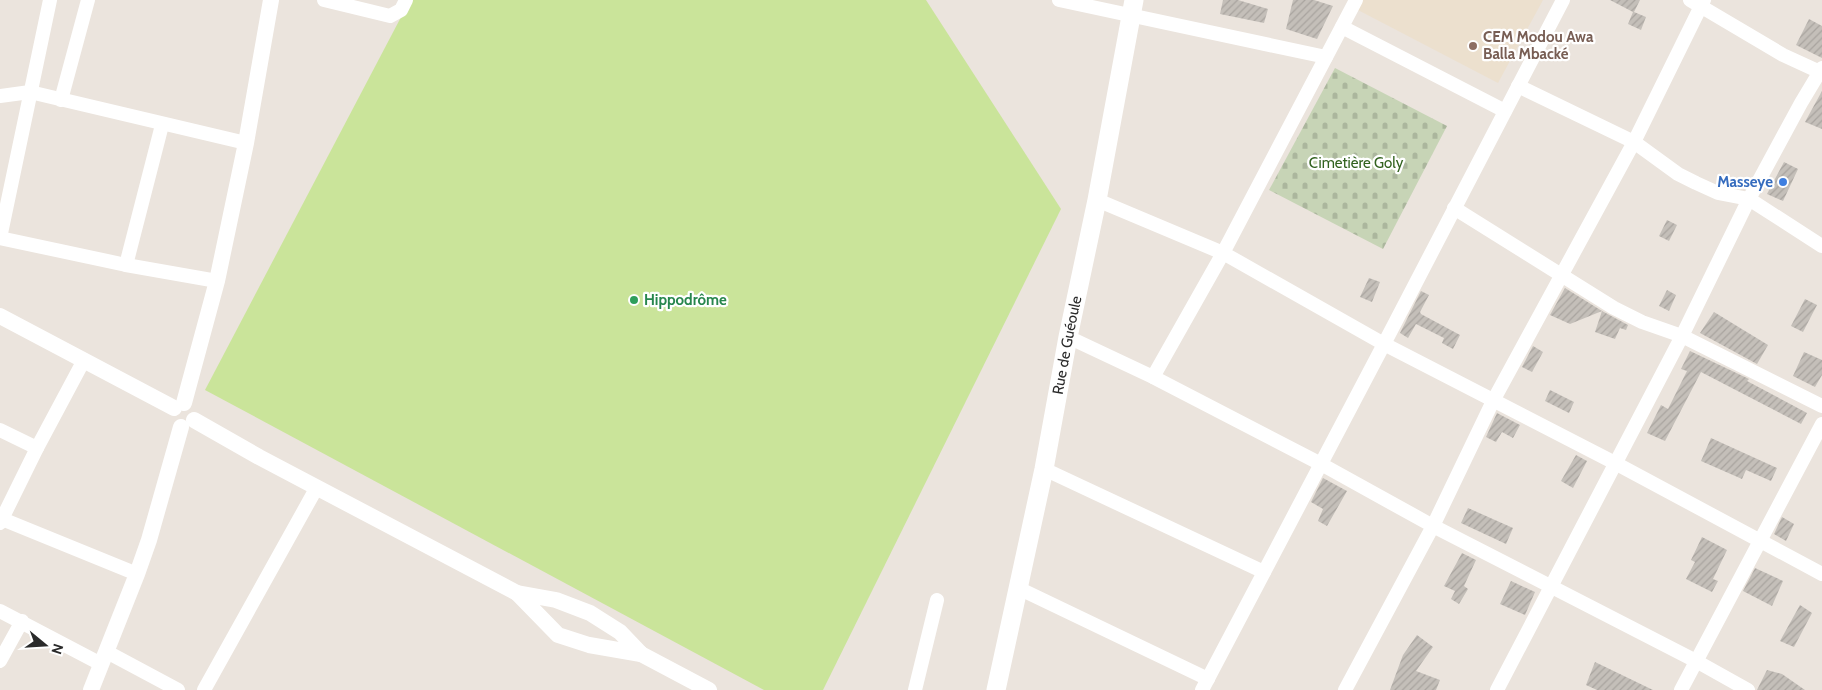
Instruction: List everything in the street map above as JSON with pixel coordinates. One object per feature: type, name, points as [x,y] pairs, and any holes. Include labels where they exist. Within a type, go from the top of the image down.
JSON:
[{"type":"main road","name":"Rue de Guéoule","points":[[996,690],[1044,469],[1068,337],[1097,200],[1132,8]]},
{"type":"street","points":[[50,0],[0,238],[126,266],[217,281]]},
{"type":"street","points":[[61,100],[88,0]]},
{"type":"street","points":[[271,0],[246,143],[217,281],[179,406],[172,420],[177,426],[187,424],[259,457],[517,593],[556,600],[590,613],[620,632],[641,654]]},
{"type":"street","points":[[324,0],[390,16],[400,10],[406,0]]},
{"type":"street","points":[[1059,0],[1132,8],[1326,57]]},
{"type":"street","points":[[1153,377],[1223,253],[1356,0]]},
{"type":"street","points":[[1018,588],[1205,684],[1563,0]]},
{"type":"street","points":[[1345,690],[1433,526],[1492,401],[1634,142],[1698,2],[1783,55],[1821,71],[1801,103],[1748,199],[1682,336],[1497,690]]},
{"type":"street","points":[[1342,26],[1505,111]]},
{"type":"street","points":[[1518,86],[1634,142],[1678,174],[1696,184],[1718,193],[1748,199],[1822,246]]},
{"type":"street","points":[[0,96],[30,92],[162,125],[246,143]]},
{"type":"street","points":[[126,266],[162,125]]},
{"type":"street","points":[[1097,200],[1223,253],[1384,344],[1762,540],[1822,574]]},
{"type":"street","points":[[1454,208],[1614,308],[1642,322],[1682,336],[1822,406]]},
{"type":"street","points":[[0,316],[84,360],[179,406]]},
{"type":"street","points":[[1068,337],[1153,377],[1320,464],[1433,526],[1696,661],[1748,690]]},
{"type":"street","points":[[84,360],[1,521],[137,574]]},
{"type":"street","points":[[91,690],[137,574],[187,424]]},
{"type":"street","points":[[1681,690],[1822,424]]},
{"type":"street","points":[[0,430],[37,448]]},
{"type":"street","points":[[1044,469],[1264,572]]},
{"type":"street","points":[[204,690],[317,487]]},
{"type":"street","points":[[517,593],[558,635],[589,645],[641,654],[709,690]]},
{"type":"street","points":[[916,690],[937,600]]},
{"type":"street","points":[[0,611],[178,690]]},
{"type":"street","points":[[0,661],[22,621]]},
{"type":"shaded area","name":"CEM Modou Awa Balla Mbacké","points":[[1361,0],[1543,0],[1498,83],[1356,9]]},
{"type":"green space","name":"Hippodrôme","points":[[410,0],[926,0],[1061,209],[823,690],[764,690],[205,390]]},
{"type":"green space","name":"Cimetière Goly","points":[[1335,68],[1447,126],[1383,249],[1269,190]]},
{"type":"building","points":[[1223,0],[1238,0],[1268,9],[1264,23],[1220,14]]},
{"type":"building","points":[[1293,0],[1314,0],[1333,6],[1317,39],[1286,29]]},
{"type":"building","points":[[1610,0],[1640,0],[1634,12],[1646,17],[1641,30],[1628,24],[1633,12]]},
{"type":"building","points":[[1809,19],[1822,26],[1822,58],[1796,45]]},
{"type":"building","points":[[1822,91],[1822,129],[1805,122]]},
{"type":"building","name":"Masseye","points":[[1784,162],[1798,169],[1783,201],[1767,194]]},
{"type":"building","points":[[1667,220],[1677,225],[1669,241],[1659,236]]},
{"type":"building","points":[[1369,278],[1380,282],[1372,302],[1360,297]]},
{"type":"building","points":[[1565,288],[1602,311],[1570,324],[1550,315]]},
{"type":"building","points":[[1667,290],[1676,295],[1669,311],[1659,306]]},
{"type":"building","points":[[1421,291],[1429,295],[1420,312],[1421,314],[1460,335],[1453,349],[1442,343],[1444,338],[1416,324],[1408,338],[1400,333]]},
{"type":"building","points":[[1805,299],[1817,305],[1803,332],[1791,326]]},
{"type":"building","points":[[1602,311],[1628,325],[1626,330],[1620,328],[1615,339],[1595,332]]},
{"type":"building","points":[[1714,312],[1768,345],[1757,364],[1700,333]]},
{"type":"building","points":[[1533,346],[1543,352],[1532,372],[1522,367]]},
{"type":"building","points":[[1690,351],[1749,379],[1747,381],[1807,413],[1801,424],[1701,372],[1665,441],[1647,433],[1661,405],[1668,409],[1687,371],[1681,369]]},
{"type":"building","points":[[1804,352],[1822,360],[1822,375],[1815,387],[1793,376]]},
{"type":"building","points":[[1550,390],[1574,402],[1569,413],[1545,401]]},
{"type":"building","points":[[1497,413],[1520,425],[1513,438],[1502,432],[1496,442],[1486,437]]},
{"type":"building","points":[[1711,438],[1777,468],[1771,481],[1746,470],[1742,479],[1701,461]]},
{"type":"building","points":[[1576,455],[1587,461],[1573,488],[1561,481]]},
{"type":"building","points":[[1323,478],[1347,491],[1327,526],[1318,521],[1323,509],[1311,502]]},
{"type":"building","points":[[1468,508],[1513,528],[1506,544],[1461,523]]},
{"type":"building","points":[[1782,517],[1794,524],[1786,541],[1774,534]]},
{"type":"building","points":[[1702,537],[1727,550],[1713,579],[1718,581],[1712,592],[1686,579],[1695,562],[1691,560]]},
{"type":"building","points":[[1462,553],[1476,560],[1464,586],[1468,589],[1459,604],[1451,599],[1455,591],[1444,586]]},
{"type":"building","points":[[1755,568],[1783,581],[1772,606],[1743,591]]},
{"type":"building","points":[[1511,581],[1535,592],[1525,615],[1500,604]]},
{"type":"building","points":[[1800,605],[1812,613],[1794,647],[1780,641]]},
{"type":"building","points":[[1417,635],[1433,647],[1416,671],[1440,680],[1436,690],[1390,690],[1403,655]]},
{"type":"building","points":[[1595,662],[1653,690],[1597,690],[1586,685]]},
{"type":"building","points":[[1767,670],[1782,674],[1805,690],[1757,690]]},
{"type":"place","name":"CEM Modou Awa Balla Mbacké","points":[[1473,46]]},
{"type":"place","name":"Masseye","points":[[1783,182]]},
{"type":"place","name":"Hippodrôme","points":[[634,300]]}]
